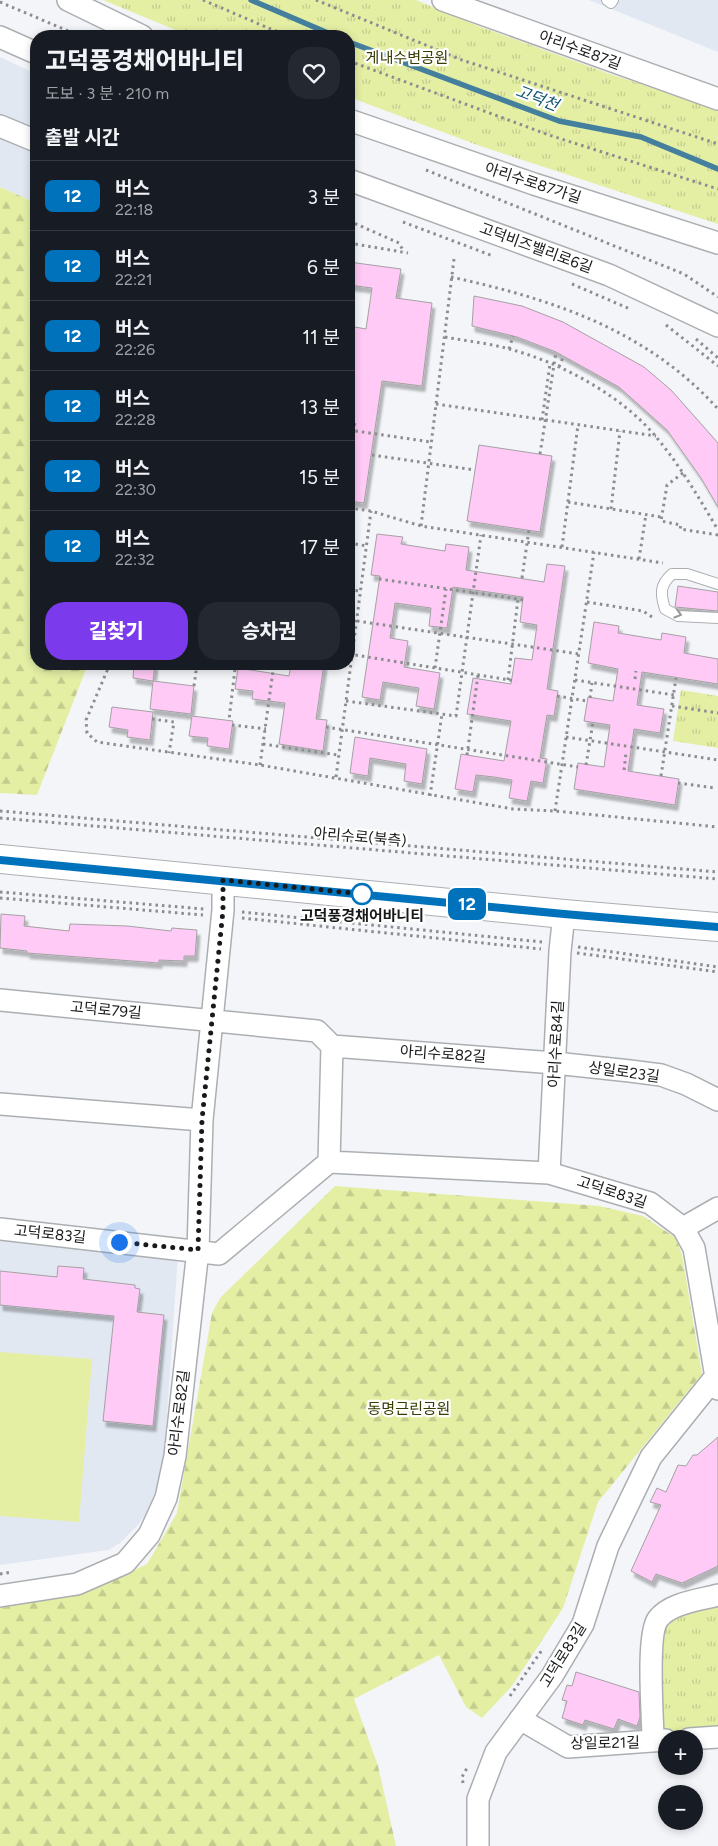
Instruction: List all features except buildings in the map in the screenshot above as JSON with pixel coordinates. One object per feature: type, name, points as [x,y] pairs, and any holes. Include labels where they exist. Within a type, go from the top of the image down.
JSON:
[{"type":"main road","points":[[0,860],[718,927]]},
{"type":"main road","points":[[672,922],[718,945]]},
{"type":"street","points":[[68,0],[130,30]]},
{"type":"street","name":"아리수로87길","points":[[443,0],[718,99]]},
{"type":"street","points":[[0,38],[30,50]]},
{"type":"street","name":"아리수로87가길","points":[[355,122],[534,184],[718,243]]},
{"type":"street","points":[[0,126],[30,138]]},
{"type":"street","name":"고덕비즈밸리로6길","points":[[355,182],[609,275],[718,326]]},
{"type":"street","name":"아리수로82길","points":[[0,1596],[77,1584],[126,1563],[149,1535],[166,1498],[174,1456],[198,1250],[202,1120],[223,913],[223,880]]},
{"type":"street","name":"아리수로84길","points":[[549,1173],[564,914]]},
{"type":"street","name":"고덕로79길","points":[[0,1000],[212,1020]]},
{"type":"street","points":[[212,1020],[317,1031],[332,1046],[330,1162]]},
{"type":"street","name":"아리수로82길","points":[[332,1046],[555,1063]]},
{"type":"street","name":"상일로23길","points":[[555,1063],[661,1076],[686,1084],[718,1100]]},
{"type":"street","points":[[0,1104],[202,1120]]},
{"type":"street","name":"고덕로83길","points":[[0,1229],[220,1254],[330,1162],[549,1173],[650,1203],[683,1228],[694,1248],[717,1383],[650,1457],[608,1546],[584,1624],[552,1676],[496,1752],[478,1799],[478,1846]]},
{"type":"street","points":[[683,1228],[718,1208]]},
{"type":"street","points":[[659,1730],[652,1637],[658,1619],[672,1608],[718,1595]]},
{"type":"street","name":"상일로21길","points":[[520,1718],[568,1747],[658,1741]]},
{"type":"street","points":[[703,1738],[718,1737]]},
{"type":"lane","points":[[607,0],[611,3],[613,0]]},
{"type":"lane","points":[[718,584],[687,574],[672,574],[663,582],[661,595],[665,609],[678,616],[718,618]]},
{"type":"path","points":[[203,0],[273,30]]},
{"type":"path","points":[[316,0],[462,60],[718,144]]},
{"type":"path","points":[[0,2],[66,30]]},
{"type":"path","points":[[355,63],[549,135],[718,189]]},
{"type":"path","points":[[422,168],[684,274],[718,297]]},
{"type":"path","points":[[393,219],[499,258]]},
{"type":"path","points":[[355,224],[399,243],[406,252],[355,244]]},
{"type":"path","points":[[421,526],[454,259]]},
{"type":"path","points":[[451,277],[502,288],[562,308],[619,331],[673,365],[718,409]]},
{"type":"path","points":[[567,282],[634,310]]},
{"type":"path","points":[[658,322],[666,325],[718,366]]},
{"type":"path","points":[[509,349],[513,336]]},
{"type":"path","points":[[445,338],[509,349],[559,367],[605,391],[656,436],[683,473],[718,530]]},
{"type":"path","points":[[540,454],[556,352]]},
{"type":"path","points":[[559,367],[564,356]]},
{"type":"path","points":[[542,420],[550,364]]},
{"type":"path","points":[[436,404],[656,436]]},
{"type":"path","points":[[562,547],[578,425]]},
{"type":"path","points":[[355,431],[432,442]]},
{"type":"path","points":[[611,509],[620,431]]},
{"type":"path","points":[[372,455],[475,470]]},
{"type":"path","points":[[683,473],[666,485],[661,521],[681,525],[680,529],[718,536]]},
{"type":"path","points":[[568,502],[661,517]]},
{"type":"path","points":[[355,509],[371,511],[421,526],[669,564]]},
{"type":"path","points":[[355,637],[371,511]]},
{"type":"path","points":[[639,559],[646,514]]},
{"type":"path","points":[[522,578],[529,530]]},
{"type":"path","points":[[346,701],[456,716],[482,534]]},
{"type":"path","points":[[355,545],[367,546]]},
{"type":"path","points":[[555,811],[594,552]]},
{"type":"path","points":[[379,579],[525,600]]},
{"type":"path","points":[[435,668],[446,588]]},
{"type":"path","points":[[355,590],[361,591]]},
{"type":"path","points":[[508,680],[518,599]]},
{"type":"path","points":[[357,621],[579,654]]},
{"type":"path","points":[[355,655],[516,681]]},
{"type":"path","points":[[107,670],[86,720],[87,732],[97,742],[336,777],[430,796],[513,809],[555,811],[718,827]]},
{"type":"path","points":[[194,686],[196,670]]},
{"type":"path","points":[[229,720],[236,670]]},
{"type":"path","points":[[260,765],[273,670]]},
{"type":"path","points":[[336,777],[350,670]]},
{"type":"path","points":[[635,680],[636,671]]},
{"type":"path","points":[[467,755],[478,675]]},
{"type":"path","points":[[661,776],[676,678]]},
{"type":"path","points":[[575,680],[674,695]]},
{"type":"path","points":[[557,696],[589,699],[592,682]]},
{"type":"path","points":[[672,706],[718,713]]},
{"type":"path","points":[[430,796],[442,714]]},
{"type":"path","points":[[152,719],[174,722],[169,753]]},
{"type":"path","points":[[586,765],[593,722]]},
{"type":"path","points":[[232,725],[266,729]]},
{"type":"path","points":[[326,727],[578,767]]},
{"type":"path","points":[[566,737],[718,760]]},
{"type":"path","points":[[263,744],[338,755]]},
{"type":"path","points":[[624,770],[626,753]]},
{"type":"path","points":[[678,783],[715,788]]},
{"type":"path","points":[[0,811],[718,872]]},
{"type":"path","name":"아리수로(북측)","points":[[0,818],[718,879]]},
{"type":"path","points":[[0,892],[561,947],[718,967]]},
{"type":"path","points":[[0,898],[223,913],[561,947],[718,972]]},
{"type":"path","points":[[0,1574],[19,1571]]},
{"type":"path","points":[[507,1701],[545,1647]]},
{"type":"path","points":[[463,1787],[462,1777],[472,1760]]},
{"type":"shaded area","points":[[589,0],[718,0],[718,52],[609,8]]},
{"type":"shaded area","points":[[0,57],[30,71],[30,200],[0,187]]},
{"type":"shaded area","points":[[0,1238],[178,1256],[163,1473],[155,1500],[138,1525],[120,1543],[108,1550],[0,1565]]},
{"type":"green space","name":"게내수변공원","points":[[103,0],[416,0],[481,27],[610,74],[718,109],[718,224],[480,146],[355,99],[355,30],[176,30]]},
{"type":"green space","points":[[0,187],[30,200],[30,670],[86,670],[37,795],[0,793]]},
{"type":"green space","points":[[681,690],[718,696],[718,748],[673,741]]},
{"type":"green space","name":"동명근린공원","points":[[335,1186],[599,1206],[643,1216],[676,1238],[682,1255],[702,1374],[598,1502],[563,1608],[512,1686],[482,1718],[466,1707],[439,1655],[354,1699],[378,1766],[396,1846],[0,1846],[0,1608],[88,1592],[147,1564],[177,1513],[212,1313],[220,1298]]},
{"type":"green space","points":[[0,1352],[92,1359],[79,1522],[0,1516]]},
{"type":"green space","points":[[718,1598],[718,1735],[703,1736],[703,1730],[658,1730],[658,1739],[656,1739],[660,1621]]},
{"type":"waterway","name":"고덕천","points":[[251,0],[321,30]]},
{"type":"waterway","name":"고덕천","points":[[355,44],[559,121],[641,137],[718,169]]},
{"type":"bus line","name":"12","points":[[0,860],[718,927]]},
{"type":"place","name":"고덕풍경채어바니티","points":[[362,894]]},
{"type":"route","points":[[119,1242],[198,1250],[202,1120],[223,910],[223,880],[362,894]]}]
